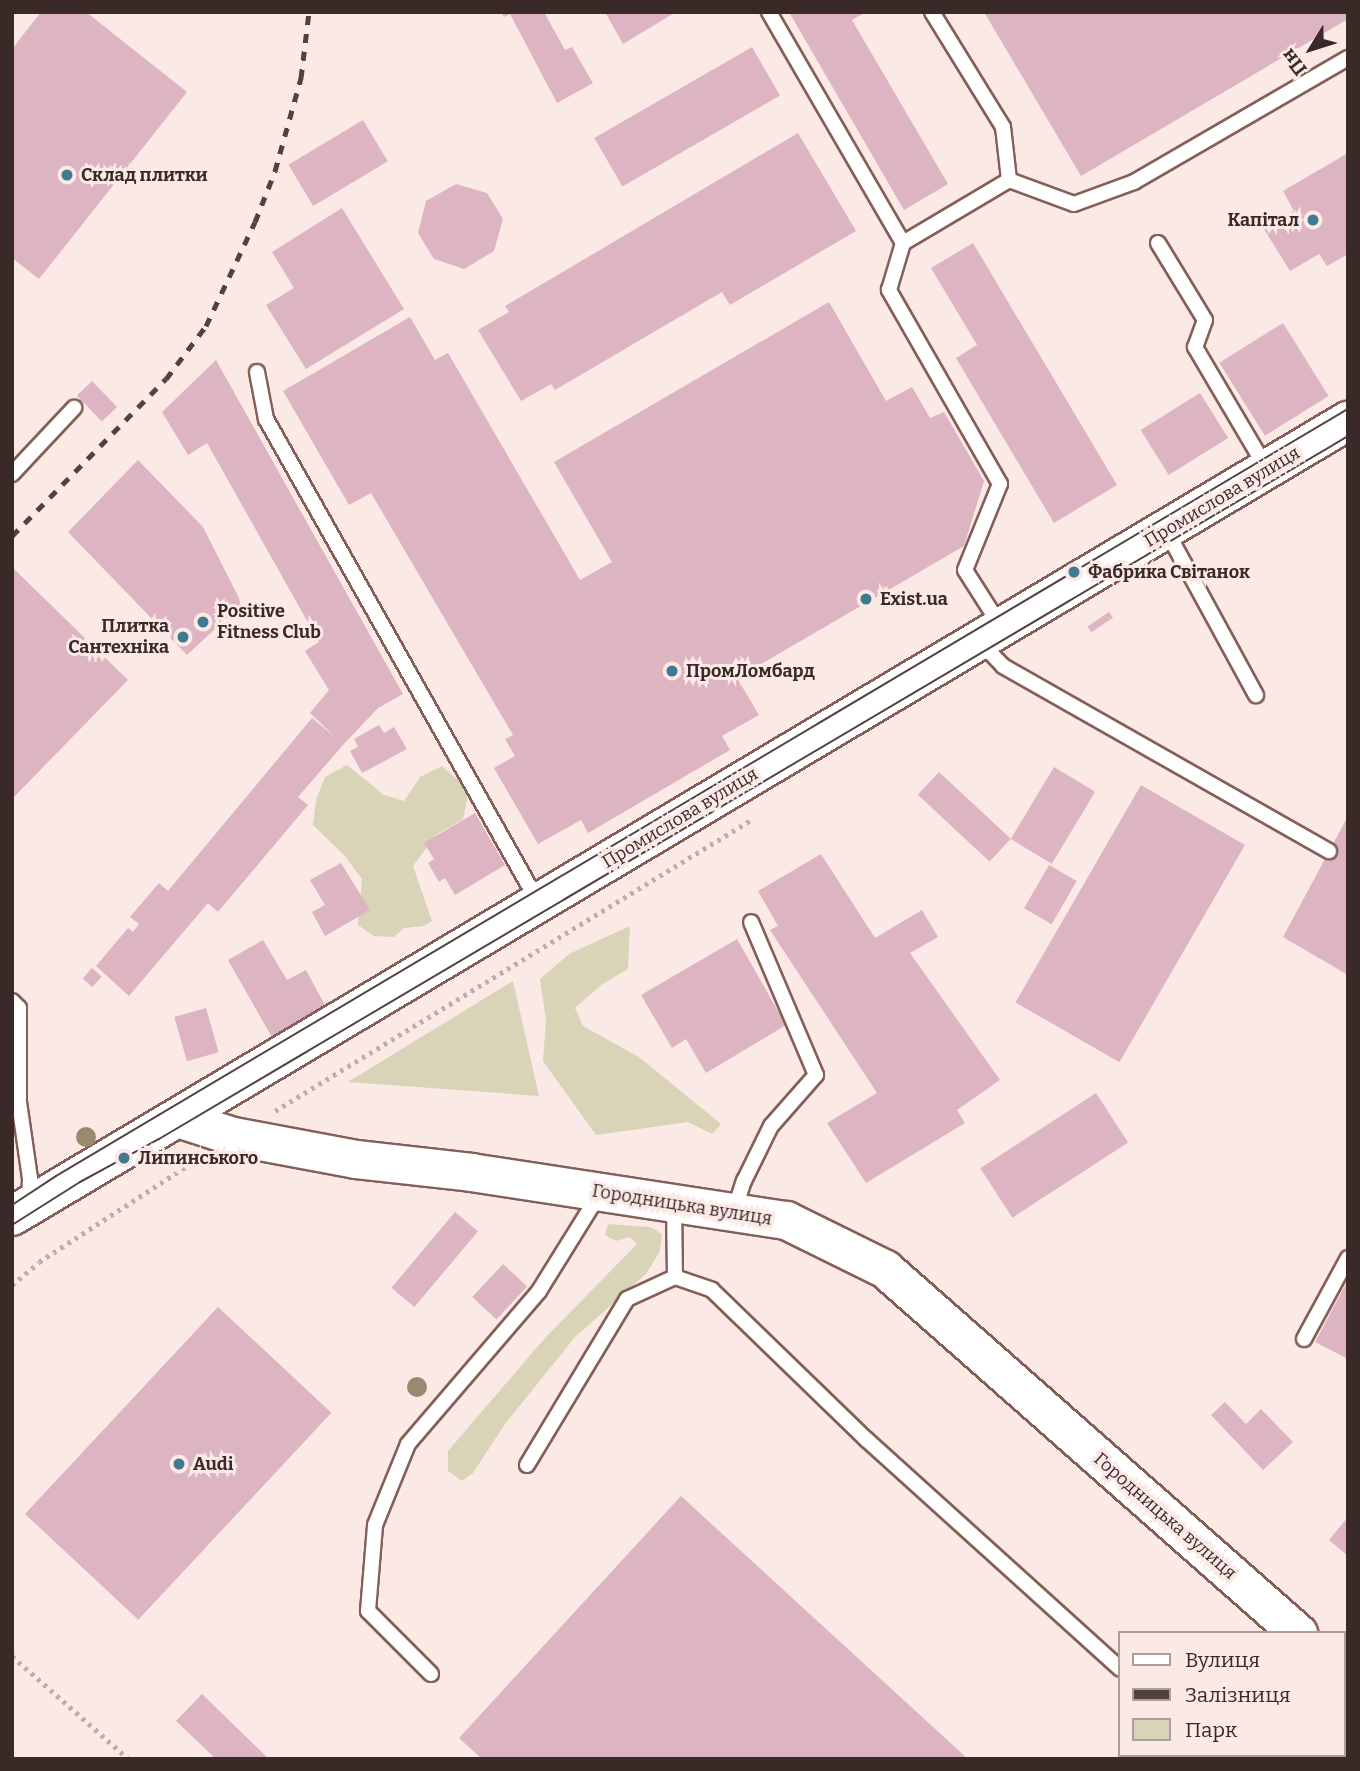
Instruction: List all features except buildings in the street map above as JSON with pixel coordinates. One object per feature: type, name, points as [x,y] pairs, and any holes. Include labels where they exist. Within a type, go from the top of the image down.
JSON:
[{"type":"main road","name":"Промислова вулиця","points":[[21,1210],[1348,421]]},
{"type":"street","name":"Городницька вулиця","points":[[177,1118],[233,1136],[356,1159],[471,1172],[786,1220],[885,1269],[1296,1631]]},
{"type":"lane","points":[[769,12],[903,243]]},
{"type":"lane","points":[[933,12],[1003,127],[1009,180]]},
{"type":"lane","points":[[1009,180],[1074,204],[1134,183],[1348,58]]},
{"type":"lane","points":[[1009,180],[903,243],[889,289],[1000,484],[965,570],[1003,666],[1329,851]]},
{"type":"lane","points":[[1158,243],[1205,320],[1195,347],[1268,470]]},
{"type":"lane","points":[[257,372],[266,419],[538,901]]},
{"type":"lane","points":[[12,474],[74,408]]},
{"type":"lane","points":[[1166,531],[1256,695]]},
{"type":"lane","points":[[734,1212],[744,1181],[771,1126],[816,1075],[751,922]]},
{"type":"lane","points":[[12,1000],[19,1008],[16,1103],[30,1178],[21,1210]]},
{"type":"lane","points":[[431,1674],[368,1611],[375,1525],[408,1444],[539,1291],[601,1192]]},
{"type":"lane","points":[[674,1203],[675,1278]]},
{"type":"lane","points":[[1304,1339],[1348,1258]]},
{"type":"lane","points":[[527,1465],[627,1299],[675,1278],[712,1290],[867,1440],[1118,1667]]},
{"type":"path","points":[[12,1285],[39,1262],[233,1136],[755,818]]},
{"type":"path","points":[[12,1656],[129,1759]]},
{"type":"green space","points":[[347,765],[384,795],[404,801],[420,777],[442,766],[469,790],[463,819],[436,835],[413,866],[432,921],[424,926],[404,928],[394,937],[374,936],[358,925],[362,879],[345,856],[313,825],[316,800],[325,777]]},
{"type":"green space","points":[[630,926],[628,969],[601,985],[575,1008],[583,1026],[639,1057],[721,1124],[712,1134],[688,1122],[596,1135],[543,1061],[546,1021],[540,979],[569,954]]},
{"type":"green space","points":[[513,981],[539,1096],[348,1082]]},
{"type":"green space","points":[[608,1224],[650,1227],[662,1234],[660,1251],[646,1274],[575,1337],[505,1424],[473,1473],[462,1481],[448,1471],[448,1451],[545,1338],[637,1244],[629,1237],[616,1241],[605,1235]]},
{"type":"tram line","points":[[12,1205],[56,1176],[1348,409]]},
{"type":"tram line","points":[[12,1225],[80,1182],[159,1139],[1348,436]]},
{"type":"railway","points":[[12,536],[166,379],[206,326],[255,222],[275,171],[301,78],[309,12]]},
{"type":"place","name":"Склад плитки","points":[[67,175]]},
{"type":"place","name":"Капітал","points":[[1313,220]]},
{"type":"place","name":"Фабрика Світанок","points":[[1074,572]]},
{"type":"place","name":"Exist.ua","points":[[866,599]]},
{"type":"place","name":"Positive Fitness Club","points":[[203,622]]},
{"type":"place","name":"Плитка Сантехніка","points":[[183,637]]},
{"type":"place","name":"ПромЛомбард","points":[[672,671]]},
{"type":"place","name":"Липинського","points":[[124,1158]]},
{"type":"place","name":"Audi","points":[[179,1464]]}]
